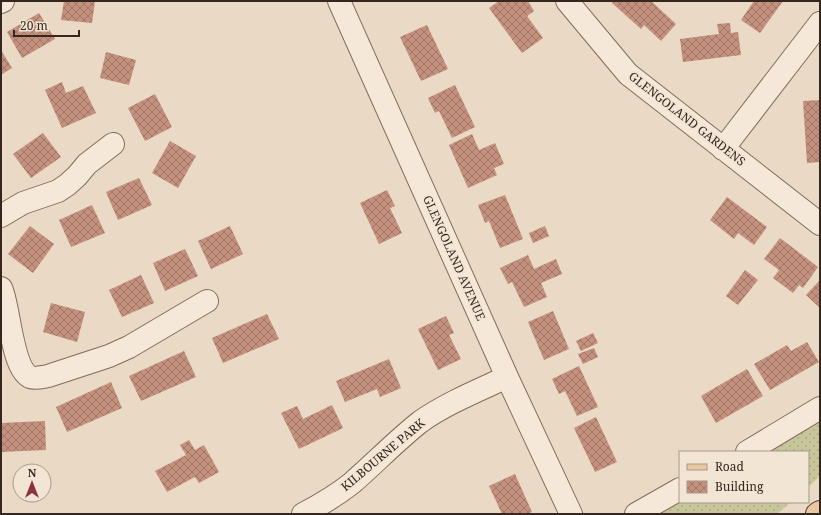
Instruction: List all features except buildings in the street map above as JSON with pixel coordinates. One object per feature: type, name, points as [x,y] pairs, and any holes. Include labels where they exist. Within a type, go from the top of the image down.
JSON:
[{"type":"street","name":"GLENGOLAND AVENUE","points":[[339,1],[506,376],[571,514]]},
{"type":"street","name":"GLENGOLAND GARDENS","points":[[567,1],[628,74],[820,224]]},
{"type":"street","points":[[723,148],[820,23]]},
{"type":"street","points":[[1,216],[23,203],[58,191],[77,176],[87,164],[113,144]]},
{"type":"street","points":[[1,288],[5,299],[12,342],[25,374],[31,378],[48,376],[109,356],[129,347],[206,301]]},
{"type":"street","name":"KILBOURNE PARK","points":[[303,514],[333,497],[351,484],[421,422],[462,398],[506,376]]},
{"type":"street","points":[[749,451],[820,408]]},
{"type":"street","points":[[636,514],[679,490]]},
{"type":"shaded area","points":[[820,420],[820,476],[809,486],[809,451],[765,451]]},
{"type":"shaded area","points":[[679,499],[679,503],[790,503],[777,514],[656,514]]}]
